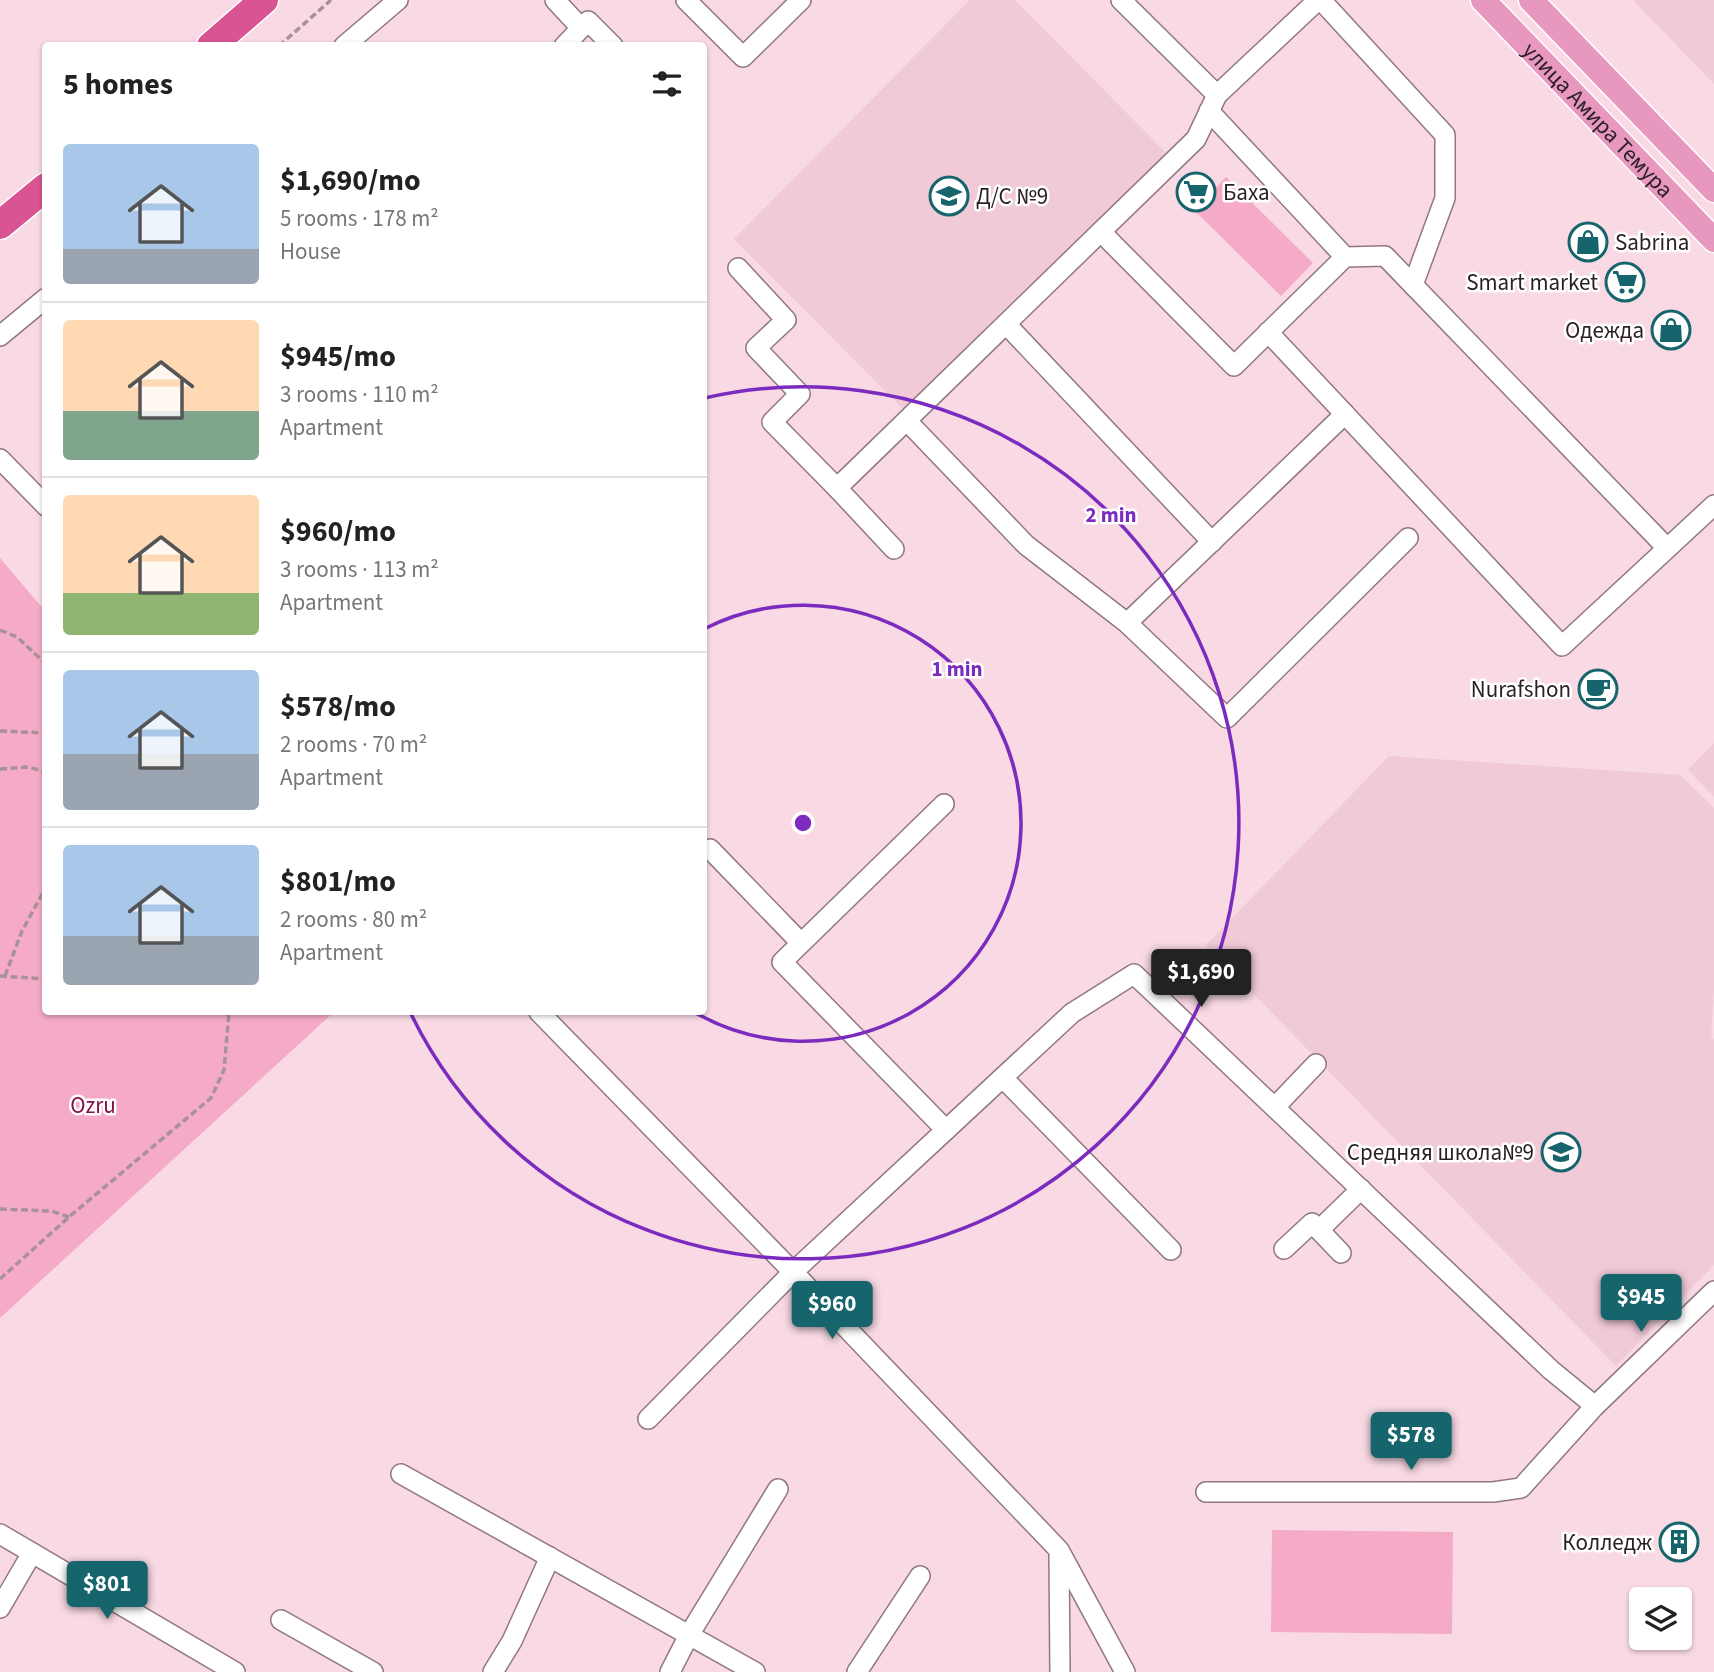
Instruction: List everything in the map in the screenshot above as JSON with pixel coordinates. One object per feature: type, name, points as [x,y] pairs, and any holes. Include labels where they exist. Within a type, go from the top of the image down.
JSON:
[{"type":"highway","points":[[215,42],[261,1]]},
{"type":"highway","points":[[0,225],[42,190]]},
{"type":"main road","name":"улица Амира Темура","points":[[1483,0],[1714,240]]},
{"type":"main road","name":"улица Амира Темура","points":[[1531,0],[1714,190]]},
{"type":"main road","points":[[1562,82],[1586,57]]},
{"type":"street","points":[[349,42],[398,0]]},
{"type":"street","points":[[555,0],[582,28]]},
{"type":"street","points":[[686,0],[743,57],[801,0]]},
{"type":"street","points":[[1121,0],[1345,257]]},
{"type":"street","points":[[837,488],[1196,139],[1213,103],[1319,0],[1445,135],[1445,198],[1413,285]]},
{"type":"street","points":[[568,42],[589,22],[609,42]]},
{"type":"street","points":[[1101,232],[1234,366],[1345,257],[1385,256],[1667,548]]},
{"type":"street","points":[[738,268],[786,320],[756,348],[800,394],[772,422],[894,549]]},
{"type":"street","points":[[0,336],[42,301]]},
{"type":"street","points":[[1006,324],[1212,542]]},
{"type":"street","points":[[1268,332],[1562,646],[1714,505]]},
{"type":"street","points":[[1127,623],[1345,414]]},
{"type":"street","points":[[907,421],[1026,545],[1127,623],[1227,718],[1408,538]]},
{"type":"street","points":[[0,459],[42,502]]},
{"type":"street","points":[[944,804],[782,962],[946,1130]]},
{"type":"street","points":[[710,849],[801,943]]},
{"type":"street","points":[[648,1419],[793,1272],[1072,1013],[1134,974],[1551,1370],[1595,1406]]},
{"type":"street","points":[[542,1015],[1059,1550],[1125,1672]]},
{"type":"street","points":[[1275,1107],[1316,1064]]},
{"type":"street","points":[[1003,1078],[1171,1250]]},
{"type":"street","points":[[1319,1230],[1361,1189]]},
{"type":"street","points":[[1284,1249],[1312,1223],[1341,1254]]},
{"type":"street","points":[[1206,1492],[1493,1492],[1521,1488],[1595,1406],[1714,1291]]},
{"type":"street","points":[[401,1474],[755,1672]]},
{"type":"street","points":[[670,1672],[689,1635],[778,1489]]},
{"type":"street","points":[[0,1534],[235,1672]]},
{"type":"street","points":[[1059,1550],[1060,1672]]},
{"type":"street","points":[[0,1608],[32,1553]]},
{"type":"street","points":[[493,1672],[512,1641],[550,1557]]},
{"type":"street","points":[[858,1672],[920,1576]]},
{"type":"street","points":[[281,1620],[373,1672]]},
{"type":"path","points":[[284,42],[331,0]]},
{"type":"path","points":[[0,630],[17,637],[42,660]]},
{"type":"path","points":[[0,731],[42,733]]},
{"type":"path","points":[[0,769],[28,767],[42,771]]},
{"type":"path","points":[[42,894],[22,931],[3,976],[42,979]]},
{"type":"path","points":[[0,1279],[69,1217],[211,1098],[224,1070],[229,1015]]},
{"type":"path","points":[[0,1209],[51,1211],[69,1217]]},
{"type":"shaded area","name":"Д/С №9","points":[[970,0],[1015,0],[1166,153],[904,410],[734,239]]},
{"type":"shaded area","points":[[1633,0],[1714,0],[1714,84]]},
{"type":"shaded area","points":[[1714,743],[1714,797],[1688,770]]},
{"type":"shaded area","name":"Средняя школа№9","points":[[1389,756],[1680,775],[1714,808],[1714,991],[1711,1036],[1714,1040],[1714,1265],[1616,1366],[1206,945]]},
{"type":"green space","points":[[1226,177],[1313,263],[1281,296],[1194,210]]},
{"type":"green space","name":"Ozru","points":[[0,558],[42,607],[42,1015],[331,1015],[0,1318]]},
{"type":"green space","points":[[1272,1530],[1453,1532],[1452,1634],[1271,1632]]},
{"type":"place","name":"Баха","points":[[1196,192]]},
{"type":"place","name":"Д/С №9","points":[[949,196]]},
{"type":"place","name":"Sabrina","points":[[1588,242]]},
{"type":"place","name":"Smart market","points":[[1625,282]]},
{"type":"place","name":"Одежда","points":[[1671,330]]},
{"type":"place","name":"Nurafshon","points":[[1598,689]]},
{"type":"place","name":"Средняя школа№9","points":[[1561,1152]]},
{"type":"place","name":"Колледж","points":[[1679,1542]]}]
